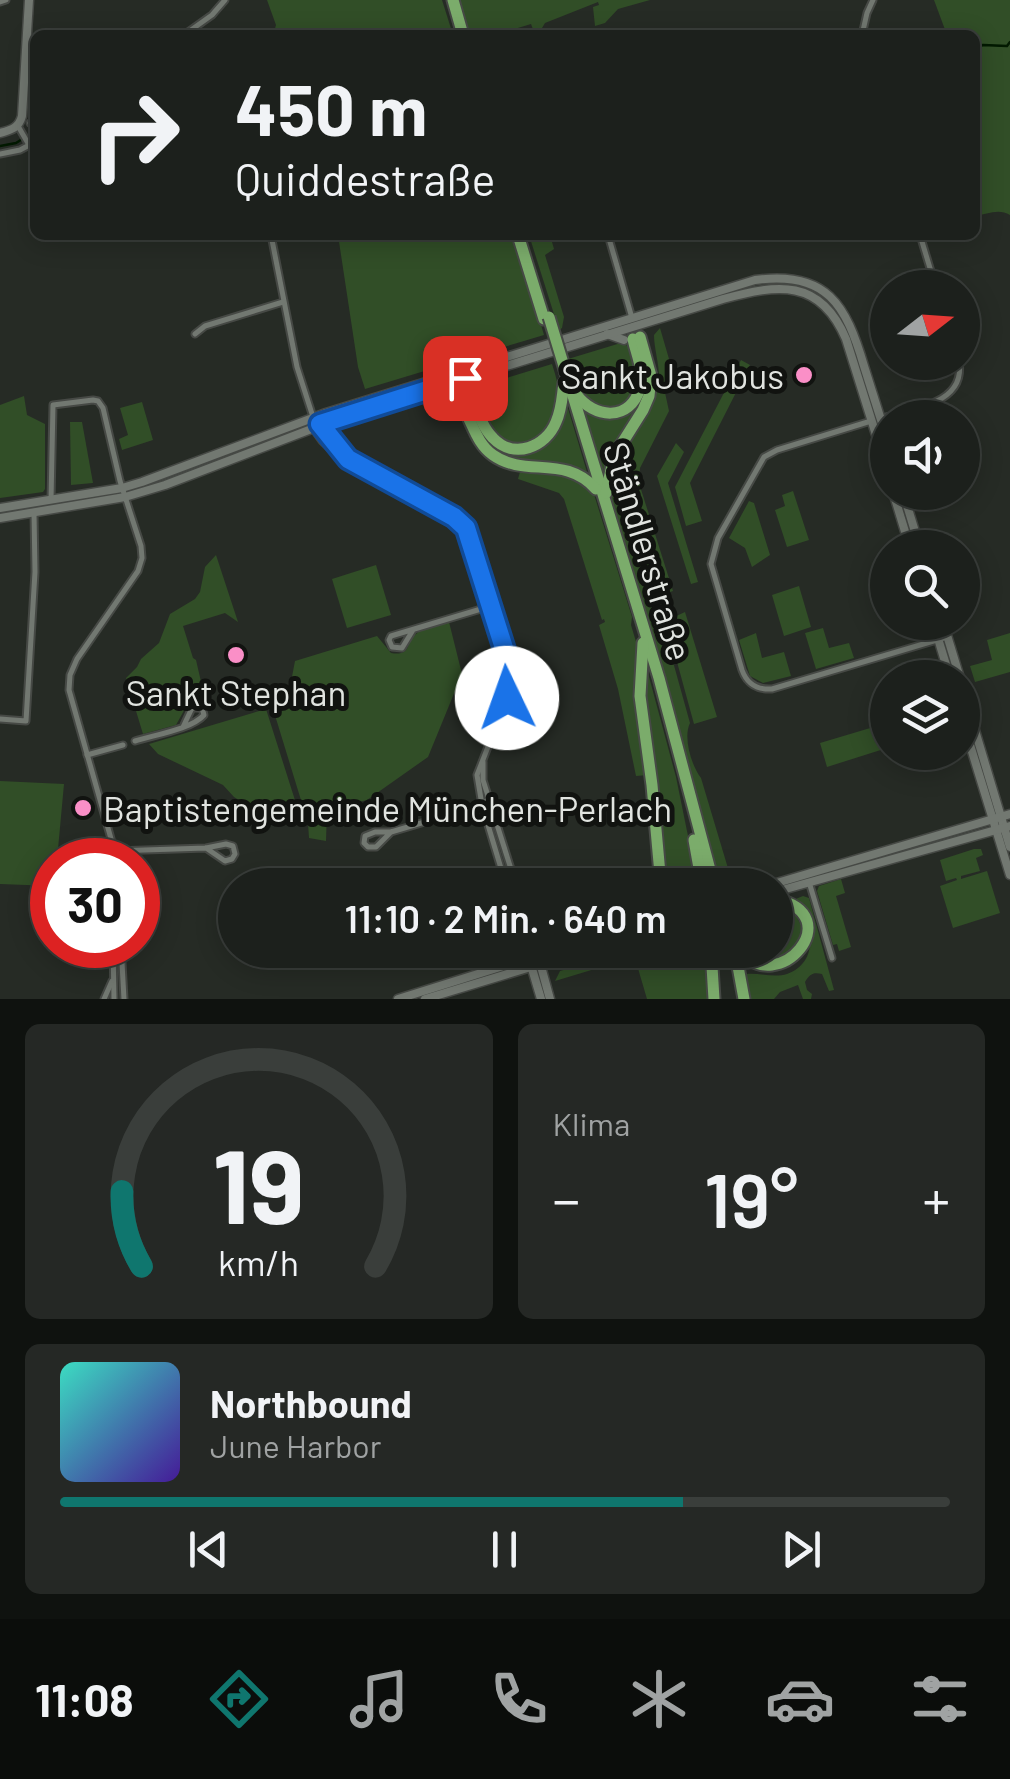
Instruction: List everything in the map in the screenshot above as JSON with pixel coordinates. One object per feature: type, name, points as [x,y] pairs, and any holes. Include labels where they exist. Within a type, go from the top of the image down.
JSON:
[{"type":"highway","points":[[450,0],[459,30]]},
{"type":"highway","name":"Ständlerstraße","points":[[523,240],[677,766],[698,868]]},
{"type":"highway","points":[[565,378],[590,409],[618,412],[631,403],[640,388],[638,330]]},
{"type":"highway","points":[[606,502],[614,456],[649,396],[651,376],[641,353],[638,330]]},
{"type":"highway","points":[[466,382],[486,430],[500,444],[514,450],[539,444],[553,429],[565,378]]},
{"type":"highway","name":"Ständlerstraße","points":[[565,378],[669,712],[710,868]]},
{"type":"highway","points":[[466,382],[471,422]]},
{"type":"highway","points":[[447,392],[461,403],[480,442],[494,456],[517,464],[575,472],[596,489]]},
{"type":"highway","points":[[642,642],[640,696],[659,868]]},
{"type":"highway","points":[[793,905],[806,922],[808,940],[801,956],[793,962]]},
{"type":"highway","points":[[711,968],[714,999]]},
{"type":"highway","points":[[740,968],[744,999]]},
{"type":"highway","points":[[760,968],[785,968]]},
{"type":"main road","points":[[0,132],[28,139],[22,116],[26,88],[26,1]]},
{"type":"main road","points":[[0,518],[124,492],[315,423],[430,388],[466,382],[607,334],[638,330],[756,280],[794,278],[826,293],[840,306],[851,325],[871,400]]},
{"type":"main road","points":[[315,423],[466,382],[776,287],[807,293],[826,306],[843,330],[870,403]]},
{"type":"main road","points":[[466,382],[493,370]]},
{"type":"main road","points":[[430,388],[447,392]]},
{"type":"main road","points":[[0,508],[124,492]]},
{"type":"main road","points":[[980,745],[1002,816],[1010,875]]},
{"type":"main road","points":[[980,763],[1002,816]]},
{"type":"main road","points":[[793,886],[1002,816]]},
{"type":"main road","points":[[1004,828],[1010,847]]},
{"type":"main road","points":[[793,881],[1004,828]]},
{"type":"main road","points":[[398,999],[498,968]]},
{"type":"main road","points":[[425,999],[505,968]]},
{"type":"main road","points":[[535,968],[542,999]]},
{"type":"main road","points":[[537,968],[550,999]]},
{"type":"street","points":[[191,30],[225,0]]},
{"type":"street","points":[[863,30],[873,0]]},
{"type":"street","points":[[0,154],[20,150],[28,139]]},
{"type":"street","points":[[272,240],[298,372],[315,423],[330,449],[460,522],[471,540],[510,667],[507,698],[477,775],[501,868]]},
{"type":"street","points":[[610,240],[638,330]]},
{"type":"street","points":[[922,240],[931,270]]},
{"type":"street","points":[[195,334],[205,326],[283,302]]},
{"type":"street","points":[[939,400],[950,394],[958,380]]},
{"type":"street","points":[[51,500],[53,406],[98,401],[140,546],[141,565],[70,675],[70,697],[111,838]]},
{"type":"street","points":[[870,421],[764,457],[712,553],[711,564],[730,633],[744,677],[764,690],[936,640]]},
{"type":"street","points":[[0,719],[26,720],[35,572],[34,513]]},
{"type":"street","points":[[412,630],[402,648],[392,648],[391,636],[492,606]]},
{"type":"street","points":[[135,741],[182,727],[197,722],[204,713],[202,708],[192,708],[182,727]]},
{"type":"street","points":[[87,756],[123,745]]},
{"type":"street","points":[[482,759],[483,780],[511,868]]},
{"type":"street","points":[[391,832],[376,847],[364,844],[369,833],[391,832],[482,805],[489,799]]},
{"type":"street","points":[[160,850],[230,845],[236,854],[225,861],[206,848]]},
{"type":"street","points":[[808,878],[832,958]]},
{"type":"street","points":[[114,968],[114,999]]},
{"type":"street","points":[[123,968],[124,999]]},
{"type":"street","points":[[104,999],[114,974]]},
{"type":"green space","points":[[267,0],[442,0],[451,30],[274,30]]},
{"type":"green space","points":[[458,0],[650,0],[618,9],[605,23],[595,26],[593,7],[598,2],[545,23],[543,30],[533,30],[531,24],[511,30],[467,30]]},
{"type":"green space","points":[[934,0],[1010,0],[1010,215],[997,212],[980,215],[980,30],[945,30]]},
{"type":"green space","points":[[339,240],[516,240],[544,335],[365,389],[358,367]]},
{"type":"green space","points":[[531,240],[551,240],[554,249],[545,255],[564,317],[559,330]]},
{"type":"green space","points":[[660,328],[676,383],[664,388],[669,411],[640,468],[639,483],[673,591],[655,597],[690,723],[689,751],[728,868],[716,868],[611,497],[616,467],[659,384],[654,335]]},
{"type":"green space","points":[[624,342],[636,372],[633,393],[620,407],[592,407],[576,388],[568,359]]},
{"type":"green space","points":[[741,360],[750,365],[690,483],[702,521],[686,526],[675,487]]},
{"type":"green space","points":[[552,364],[558,402],[541,438],[516,446],[494,435],[480,402],[484,385]]},
{"type":"green space","points":[[464,391],[487,441],[526,453],[567,405],[587,472],[496,451],[481,435]]},
{"type":"green space","points":[[642,392],[646,396],[602,476],[582,410],[611,417]]},
{"type":"green space","points":[[24,396],[27,415],[45,424],[45,489],[0,498],[0,405]]},
{"type":"green space","points":[[142,402],[153,440],[122,450],[119,439],[128,435],[120,408]]},
{"type":"green space","points":[[70,422],[82,422],[93,483],[71,485]]},
{"type":"green space","points":[[676,443],[684,452],[668,483],[698,582],[691,584],[657,476]]},
{"type":"green space","points":[[521,468],[574,474],[593,491],[632,617],[648,775],[636,776],[618,689],[599,625],[605,622],[564,499],[559,493],[518,479]]},
{"type":"green space","points":[[793,491],[809,540],[787,547],[775,510],[785,506],[782,495]]},
{"type":"green space","points":[[749,501],[754,503],[770,555],[752,567],[745,548],[729,538]]},
{"type":"green space","points":[[216,555],[238,622],[225,613],[183,626],[205,699],[187,705],[176,725],[143,734],[126,678],[159,643],[170,614],[195,599],[205,567]]},
{"type":"green space","points":[[376,565],[391,615],[347,628],[332,579]]},
{"type":"green space","points":[[799,586],[811,627],[784,636],[772,595]]},
{"type":"green space","points":[[685,612],[717,717],[694,724],[668,629],[672,618]]},
{"type":"green space","points":[[449,622],[462,674],[428,757],[367,800],[327,810],[326,841],[309,838],[308,823],[274,712],[286,708],[295,661],[377,636],[391,653],[402,653],[419,632]]},
{"type":"green space","points":[[823,628],[829,648],[849,643],[854,658],[816,669],[805,633]]},
{"type":"green space","points":[[756,633],[762,658],[784,652],[791,676],[763,683],[750,676],[739,640]]},
{"type":"green space","points":[[1010,633],[1010,672],[980,681],[980,663],[992,660],[987,640]]},
{"type":"green space","points":[[648,673],[676,777],[695,868],[662,868],[644,702]]},
{"type":"green space","points":[[266,709],[301,819],[256,811],[223,785],[158,754],[149,744]]},
{"type":"green space","points":[[870,728],[870,753],[827,767],[820,743]]},
{"type":"green space","points":[[0,781],[64,784],[59,838],[30,838],[30,885],[0,884]]},
{"type":"green space","points":[[981,849],[983,855],[976,858],[980,871],[961,879],[987,871],[1000,913],[953,928],[940,886],[957,880],[946,881],[940,860]]},
{"type":"green space","points":[[841,879],[845,893],[836,896],[851,947],[839,951],[837,944],[833,945],[817,891],[819,886]]},
{"type":"green space","points":[[809,898],[834,990],[829,991],[822,974],[816,973],[805,982],[811,999],[803,999],[798,985],[780,992],[774,999],[747,999],[747,974],[787,974],[805,960],[809,929],[793,900]]},
{"type":"green space","points":[[793,912],[802,929],[803,941],[793,950]]},
{"type":"green space","points":[[570,968],[598,968],[555,981],[560,971]]},
{"type":"green space","points":[[638,968],[708,968],[710,999],[647,999]]},
{"type":"waterway","points":[[980,46],[1007,46],[1010,42]]},
{"type":"waterway","points":[[0,146],[16,143],[30,134]]},
{"type":"place","name":"Sankt Jakobus","points":[[804,375]]},
{"type":"place","name":"Sankt Stephan","points":[[236,655]]},
{"type":"place","name":"Baptistengemeinde München-Perlach","points":[[83,808]]},
{"type":"route","points":[[465,378],[320,424],[348,459],[454,517],[466,528],[510,667],[507,698]]}]
